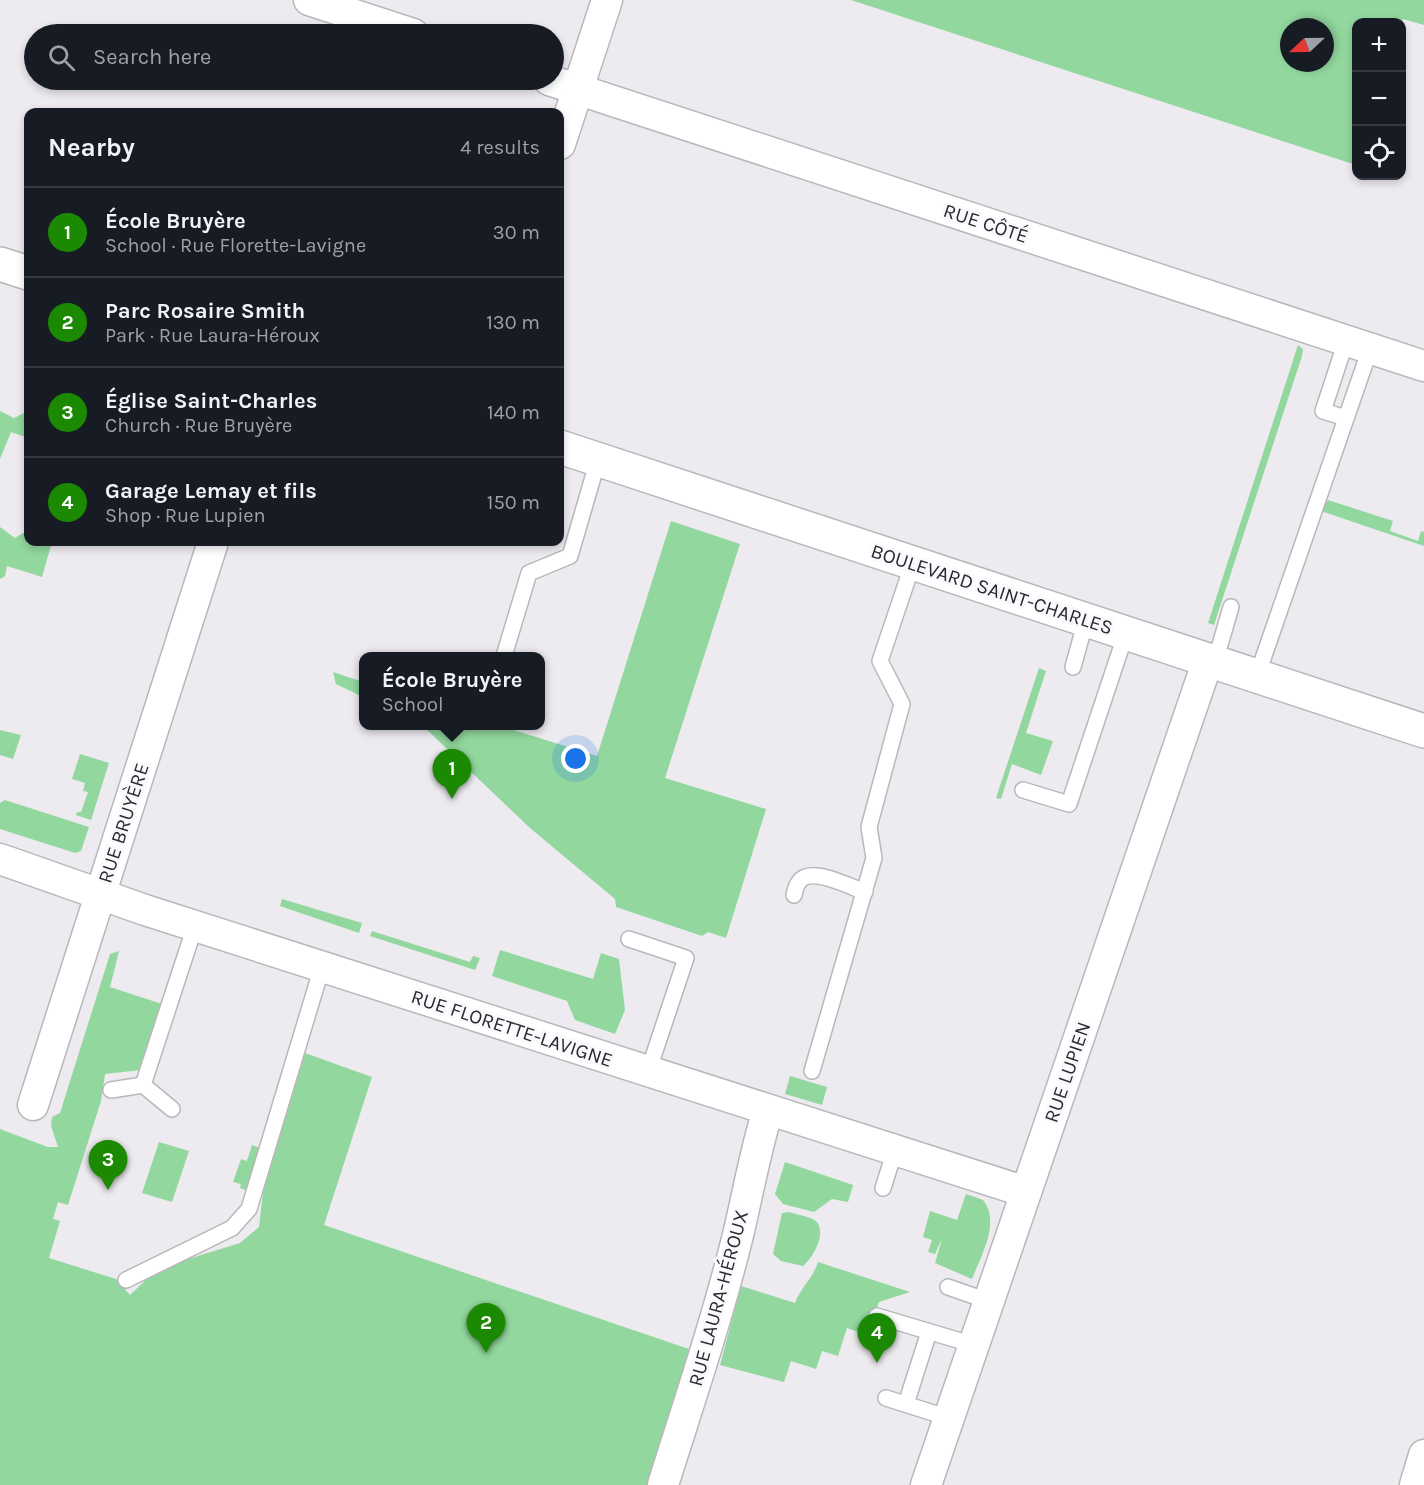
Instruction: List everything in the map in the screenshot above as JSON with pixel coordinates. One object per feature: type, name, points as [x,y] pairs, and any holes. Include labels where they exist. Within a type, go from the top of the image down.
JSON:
[{"type":"street","points":[[309,0],[382,24]]},
{"type":"street","points":[[564,132],[608,0]]},
{"type":"street","name":"RUE CÔTÉ","points":[[564,85],[1424,366]]},
{"type":"street","points":[[0,264],[24,272]]},
{"type":"street","name":"BOULEVARD SAINT-CHARLES","points":[[564,448],[1424,731]]},
{"type":"street","name":"RUE BRUYÈRE","points":[[33,1105],[212,546]]},
{"type":"street","name":"RUE LUPIEN","points":[[926,1485],[1211,661]]},
{"type":"street","name":"RUE FLORETTE-LAVIGNE","points":[[0,859],[195,926],[1026,1192]]},
{"type":"street","name":"RUE LAURA-HÉROUX","points":[[663,1485],[709,1341],[739,1233],[752,1162],[768,1110]]},
{"type":"street","points":[[1415,1485],[1424,1455]]},
{"type":"lane","points":[[1257,676],[1346,418],[1358,345]]},
{"type":"lane","points":[[1346,418],[1323,411],[1358,345]]},
{"type":"lane","points":[[505,652],[529,573],[570,556],[598,460]]},
{"type":"lane","points":[[812,1071],[874,858],[868,827],[902,704],[880,661],[913,563]]},
{"type":"lane","points":[[1211,661],[1231,608]]},
{"type":"lane","points":[[1073,667],[1086,620]]},
{"type":"lane","points":[[1023,790],[1069,804],[1077,762],[1126,633]]},
{"type":"lane","points":[[794,895],[799,881],[807,875],[816,875],[865,892]]},
{"type":"lane","points":[[143,1085],[195,926]]},
{"type":"lane","points":[[629,939],[686,958],[648,1072]]},
{"type":"lane","points":[[126,1280],[232,1228],[249,1209],[322,967]]},
{"type":"lane","points":[[111,1090],[143,1085],[172,1109]]},
{"type":"lane","points":[[883,1188],[895,1150]]},
{"type":"lane","points":[[948,1287],[988,1301]]},
{"type":"lane","points":[[877,1316],[974,1345]]},
{"type":"lane","points":[[906,1404],[929,1332]]},
{"type":"lane","points":[[886,1398],[949,1418]]},
{"type":"green space","points":[[851,0],[1424,0],[1424,25],[1406,18],[1352,18],[1352,164]]},
{"type":"green space","points":[[1298,345],[1303,349],[1302,356],[1214,625],[1208,623]]},
{"type":"green space","points":[[0,411],[14,418],[24,413],[24,437],[11,432],[0,459]]},
{"type":"green space","points":[[1328,500],[1393,521],[1390,531],[1418,541],[1421,531],[1424,532],[1424,546],[1321,511]]},
{"type":"green space","points":[[671,521],[740,544],[665,778],[766,809],[726,938],[708,932],[702,936],[616,907],[615,899],[530,828],[427,730],[514,730],[597,756]]},
{"type":"green space","points":[[0,527],[15,538],[24,532],[24,546],[51,546],[42,577],[7,566],[5,576],[0,579]]},
{"type":"green space","points":[[1039,668],[1046,671],[1026,733],[1053,741],[1041,775],[1012,764],[1001,799],[996,798]]},
{"type":"green space","points":[[333,672],[359,681],[359,695],[336,684]]},
{"type":"green space","points":[[0,730],[21,735],[13,759],[0,755]]},
{"type":"green space","points":[[80,754],[109,763],[91,820],[76,815],[77,812],[81,812],[88,792],[83,791],[85,783],[72,779]]},
{"type":"green space","points":[[5,800],[89,827],[81,851],[75,853],[0,829],[0,803]]},
{"type":"green space","points":[[282,899],[362,923],[359,933],[280,906]]},
{"type":"green space","points":[[372,931],[470,962],[473,956],[480,958],[475,970],[370,936]]},
{"type":"green space","points":[[500,950],[593,979],[601,953],[619,959],[625,1010],[615,1034],[575,1020],[567,1001],[492,976]]},
{"type":"green space","points":[[119,951],[110,987],[162,1004],[141,1070],[105,1074],[101,1101],[68,1205],[58,1202],[53,1219],[60,1221],[49,1258],[116,1279],[130,1295],[151,1275],[175,1263],[240,1243],[259,1227],[263,1192],[305,1053],[372,1077],[324,1225],[689,1349],[648,1485],[0,1485],[0,1129],[48,1147],[58,1147],[51,1126],[52,1117],[60,1113],[110,954]]},
{"type":"green space","points":[[790,1076],[827,1087],[822,1105],[785,1094]]},
{"type":"green space","points":[[159,1142],[189,1151],[172,1202],[142,1193]]},
{"type":"green space","points":[[252,1145],[262,1149],[248,1191],[240,1188],[241,1184],[233,1182],[241,1159],[247,1161]]},
{"type":"green space","points":[[785,1162],[853,1185],[848,1202],[832,1199],[814,1212],[783,1204],[775,1194]]},
{"type":"green space","points":[[966,1194],[983,1200],[990,1219],[988,1239],[972,1279],[935,1263],[942,1239],[935,1254],[928,1252],[932,1240],[923,1237],[930,1211],[957,1220]]},
{"type":"green space","points":[[789,1212],[813,1219],[820,1229],[815,1250],[803,1266],[781,1261],[773,1254],[782,1213]]},
{"type":"green space","points":[[818,1262],[910,1292],[879,1302],[867,1335],[847,1328],[838,1356],[822,1351],[816,1369],[791,1361],[784,1382],[720,1365],[741,1286],[795,1303]]},
{"type":"place","name":"École Bruyère","points":[[452,799]]},
{"type":"place","name":"Église Saint-Charles","points":[[108,1190]]},
{"type":"place","name":"Parc Rosaire Smith","points":[[486,1353]]},
{"type":"place","name":"Garage Lemay et fils","points":[[877,1363]]}]
